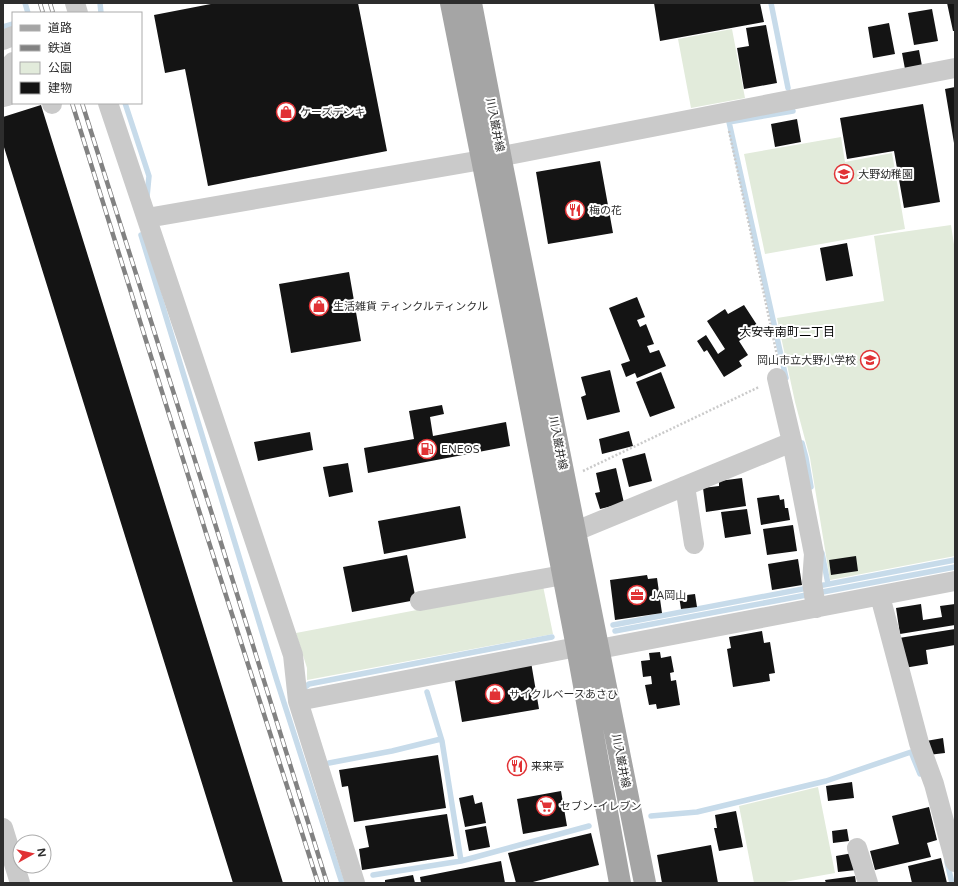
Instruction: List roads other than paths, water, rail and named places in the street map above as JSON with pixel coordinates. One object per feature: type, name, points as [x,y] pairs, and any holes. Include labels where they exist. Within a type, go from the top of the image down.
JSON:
[{"type":"main road","name":"川入巌井線","points":[[451,3],[491,158],[576,531],[645,883]]},
{"type":"main road","name":"川入巌井線","points":[[471,3],[491,158],[519,345],[577,647],[620,883]]},
{"type":"street","points":[[3,97],[7,96],[12,68]]},
{"type":"street","points":[[147,218],[491,158],[955,68]]},
{"type":"street","points":[[108,104],[293,655],[297,692],[355,883]]},
{"type":"street","points":[[777,378],[792,442],[814,554],[814,596]]},
{"type":"street","points":[[576,531],[792,442]]},
{"type":"street","points":[[685,486],[694,544]]},
{"type":"street","points":[[420,601],[563,575]]},
{"type":"street","points":[[599,649],[814,596],[880,596],[955,581]]},
{"type":"street","points":[[880,596],[919,743],[934,784],[955,862]]},
{"type":"street","points":[[297,692],[577,647]]},
{"type":"street","points":[[3,828],[20,883]]},
{"type":"street","points":[[857,848],[868,883]]},
{"type":"waterway","points":[[25,3],[28,12]]},
{"type":"waterway","points":[[100,3],[101,12]]},
{"type":"waterway","points":[[771,3],[788,88]]},
{"type":"waterway","points":[[3,27],[12,24]]},
{"type":"waterway","points":[[125,104],[149,176],[147,197]]},
{"type":"waterway","points":[[786,378],[729,122],[793,111]]},
{"type":"waterway","points":[[141,235],[277,681],[342,883]]},
{"type":"waterway","points":[[802,443],[811,487]]},
{"type":"waterway","points":[[822,553],[828,584]]},
{"type":"waterway","points":[[613,625],[955,560]]},
{"type":"waterway","points":[[615,631],[955,567]]},
{"type":"waterway","points":[[304,688],[309,684],[552,637]]},
{"type":"waterway","points":[[427,692],[442,741],[461,861]]},
{"type":"waterway","points":[[329,763],[392,751],[441,739]]},
{"type":"waterway","points":[[651,816],[697,812],[826,781],[911,752],[920,774]]},
{"type":"waterway","points":[[373,875],[461,861],[589,826]]},
{"type":"waterway","points":[[947,862],[952,883]]},
{"type":"railway","points":[[40,3],[43,12]]},
{"type":"railway","points":[[50,3],[53,12]]},
{"type":"railway","points":[[72,104],[206,533],[318,883]]},
{"type":"railway","points":[[82,104],[327,883]]},
{"type":"place","name":"ケーズデンキ","points":[[286,112]]},
{"type":"place","name":"大野幼稚園","points":[[844,174]]},
{"type":"place","name":"梅の花","points":[[575,210]]},
{"type":"place","name":"生活雑貨 ティンクルティンクル","points":[[319,306]]},
{"type":"place","name":"岡山市立大野小学校","points":[[870,360]]},
{"type":"place","name":"ENEOS","points":[[427,449]]},
{"type":"place","name":"JA岡山","points":[[637,595]]},
{"type":"place","name":"サイクルベースあさひ","points":[[495,694]]},
{"type":"place","name":"来来亭","points":[[517,766]]},
{"type":"place","name":"セブン-イレブン","points":[[546,806]]},
{"type":"district","name":"大安寺南町二丁目","points":[[787,332]]}]
